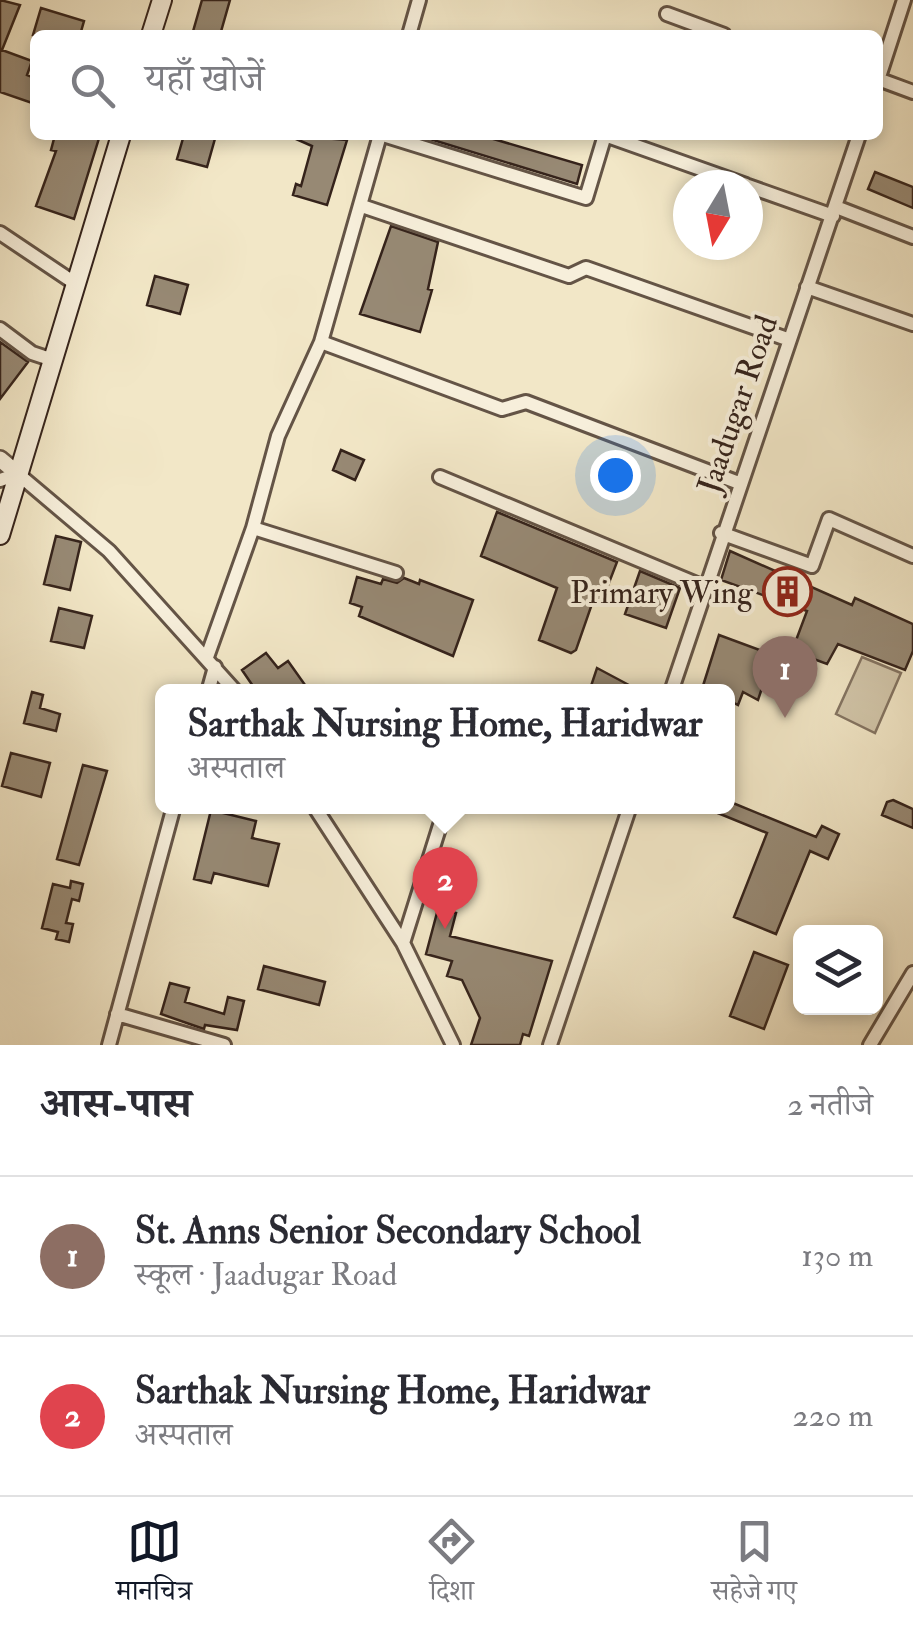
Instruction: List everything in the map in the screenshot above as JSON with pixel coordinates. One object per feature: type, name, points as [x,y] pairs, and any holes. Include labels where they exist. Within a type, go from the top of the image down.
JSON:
[{"type":"main road","points":[[153,30],[162,0]]},
{"type":"main road","points":[[0,536],[9,477],[53,360],[119,140]]},
{"type":"street","points":[[410,30],[419,0]]},
{"type":"street","points":[[883,64],[904,0]]},
{"type":"street","points":[[667,14],[710,30]]},
{"type":"street","points":[[883,81],[913,92]]},
{"type":"street","points":[[209,684],[212,662],[278,436],[321,342],[381,140]]},
{"type":"street","points":[[398,140],[586,198],[603,140]]},
{"type":"street","points":[[619,140],[704,170]]},
{"type":"street","name":"Jaadugar Road","points":[[674,684],[787,339],[858,140]]},
{"type":"street","points":[[763,190],[913,237]]},
{"type":"street","points":[[362,206],[570,276],[586,268],[787,339]]},
{"type":"street","points":[[0,233],[76,284]]},
{"type":"street","points":[[807,287],[913,324]]},
{"type":"street","points":[[0,330],[32,353],[53,360]]},
{"type":"street","points":[[321,342],[502,409],[526,402],[739,483]]},
{"type":"street","points":[[0,459],[9,477],[109,550],[230,684]]},
{"type":"street","points":[[440,477],[704,587]]},
{"type":"street","points":[[722,534],[812,566],[829,519],[913,556]]},
{"type":"street","points":[[252,528],[396,573]]},
{"type":"street","points":[[109,1045],[172,814]]},
{"type":"street","points":[[319,814],[403,942],[453,1045]]},
{"type":"street","points":[[403,942],[443,814]]},
{"type":"street","points":[[550,1045],[627,814]]},
{"type":"street","points":[[870,1045],[913,973]]},
{"type":"street","points":[[117,1014],[224,1045]]},
{"type":"shaded area","points":[[862,657],[901,673],[875,733],[836,714]]},
{"type":"building","points":[[0,0],[20,5],[2,50],[30,60],[30,102],[0,92]]},
{"type":"building","points":[[202,0],[230,0],[221,30],[193,30]]},
{"type":"building","points":[[41,8],[84,21],[81,30],[34,30]]},
{"type":"building","points":[[54,140],[98,140],[74,219],[36,206],[56,151],[51,150]]},
{"type":"building","points":[[183,140],[215,140],[207,167],[177,159]]},
{"type":"building","points":[[298,140],[347,140],[327,205],[293,195],[296,184],[301,186],[312,146]]},
{"type":"building","points":[[433,140],[497,140],[582,165],[577,184]]},
{"type":"building","points":[[875,172],[913,187],[913,208],[868,189]]},
{"type":"building","points":[[391,226],[438,242],[428,289],[432,290],[420,332],[360,314]]},
{"type":"building","points":[[155,276],[188,285],[180,314],[147,305]]},
{"type":"building","points":[[0,342],[28,362],[0,399]]},
{"type":"building","points":[[341,450],[364,460],[355,480],[333,470]]},
{"type":"building","points":[[497,512],[617,562],[602,601],[594,598],[576,650],[571,653],[539,640],[557,588],[481,556]]},
{"type":"building","points":[[56,536],[81,542],[70,590],[44,584]]},
{"type":"building","points":[[730,551],[852,605],[855,598],[913,624],[913,651],[905,670],[838,644],[827,664],[792,651],[807,611],[721,580]]},
{"type":"building","points":[[640,571],[680,588],[666,628],[625,614]]},
{"type":"building","points":[[357,577],[381,584],[383,579],[397,583],[404,578],[419,584],[420,580],[473,600],[453,656],[359,616],[362,607],[350,603]]},
{"type":"building","points":[[59,608],[92,616],[84,648],[51,641]]},
{"type":"building","points":[[719,635],[773,655],[758,700],[743,692],[738,705],[735,684],[704,684]]},
{"type":"building","points":[[266,653],[278,668],[288,661],[304,684],[252,684],[242,670]]},
{"type":"building","points":[[597,668],[627,684],[592,684]]},
{"type":"building","points":[[32,692],[43,695],[40,708],[60,714],[56,731],[24,723]]},
{"type":"building","points":[[11,753],[50,763],[41,797],[2,786]]},
{"type":"building","points":[[83,765],[107,771],[79,865],[57,859]]},
{"type":"building","points":[[893,800],[913,809],[913,828],[882,815],[887,802]]},
{"type":"building","points":[[735,804],[816,837],[822,826],[839,834],[828,859],[810,851],[776,934],[734,917],[767,833],[720,814],[735,814]]},
{"type":"building","points":[[210,814],[256,821],[252,838],[279,844],[268,886],[214,873],[211,883],[194,879]]},
{"type":"building","points":[[71,881],[83,884],[79,901],[72,899],[66,923],[73,924],[69,942],[56,939],[58,932],[42,928],[53,884],[70,888]]},
{"type":"building","points":[[438,909],[456,913],[450,936],[552,961],[529,1036],[523,1034],[520,1045],[471,1045],[480,1018],[462,980],[447,976],[452,961],[426,954]]},
{"type":"building","points":[[754,952],[788,965],[764,1029],[730,1016]]},
{"type":"building","points":[[264,966],[325,982],[319,1005],[258,989]]},
{"type":"building","points":[[170,983],[189,988],[185,1002],[224,1014],[228,997],[244,1001],[237,1030],[205,1025],[204,1029],[161,1014]]},
{"type":"place","name":"Primary Wing","points":[[788,592]]},
{"type":"place","name":"St. Anns Senior Secondary School","points":[[785,718]]},
{"type":"place","name":"Sarthak Nursing Home, Haridwar","points":[[445,929]]}]
